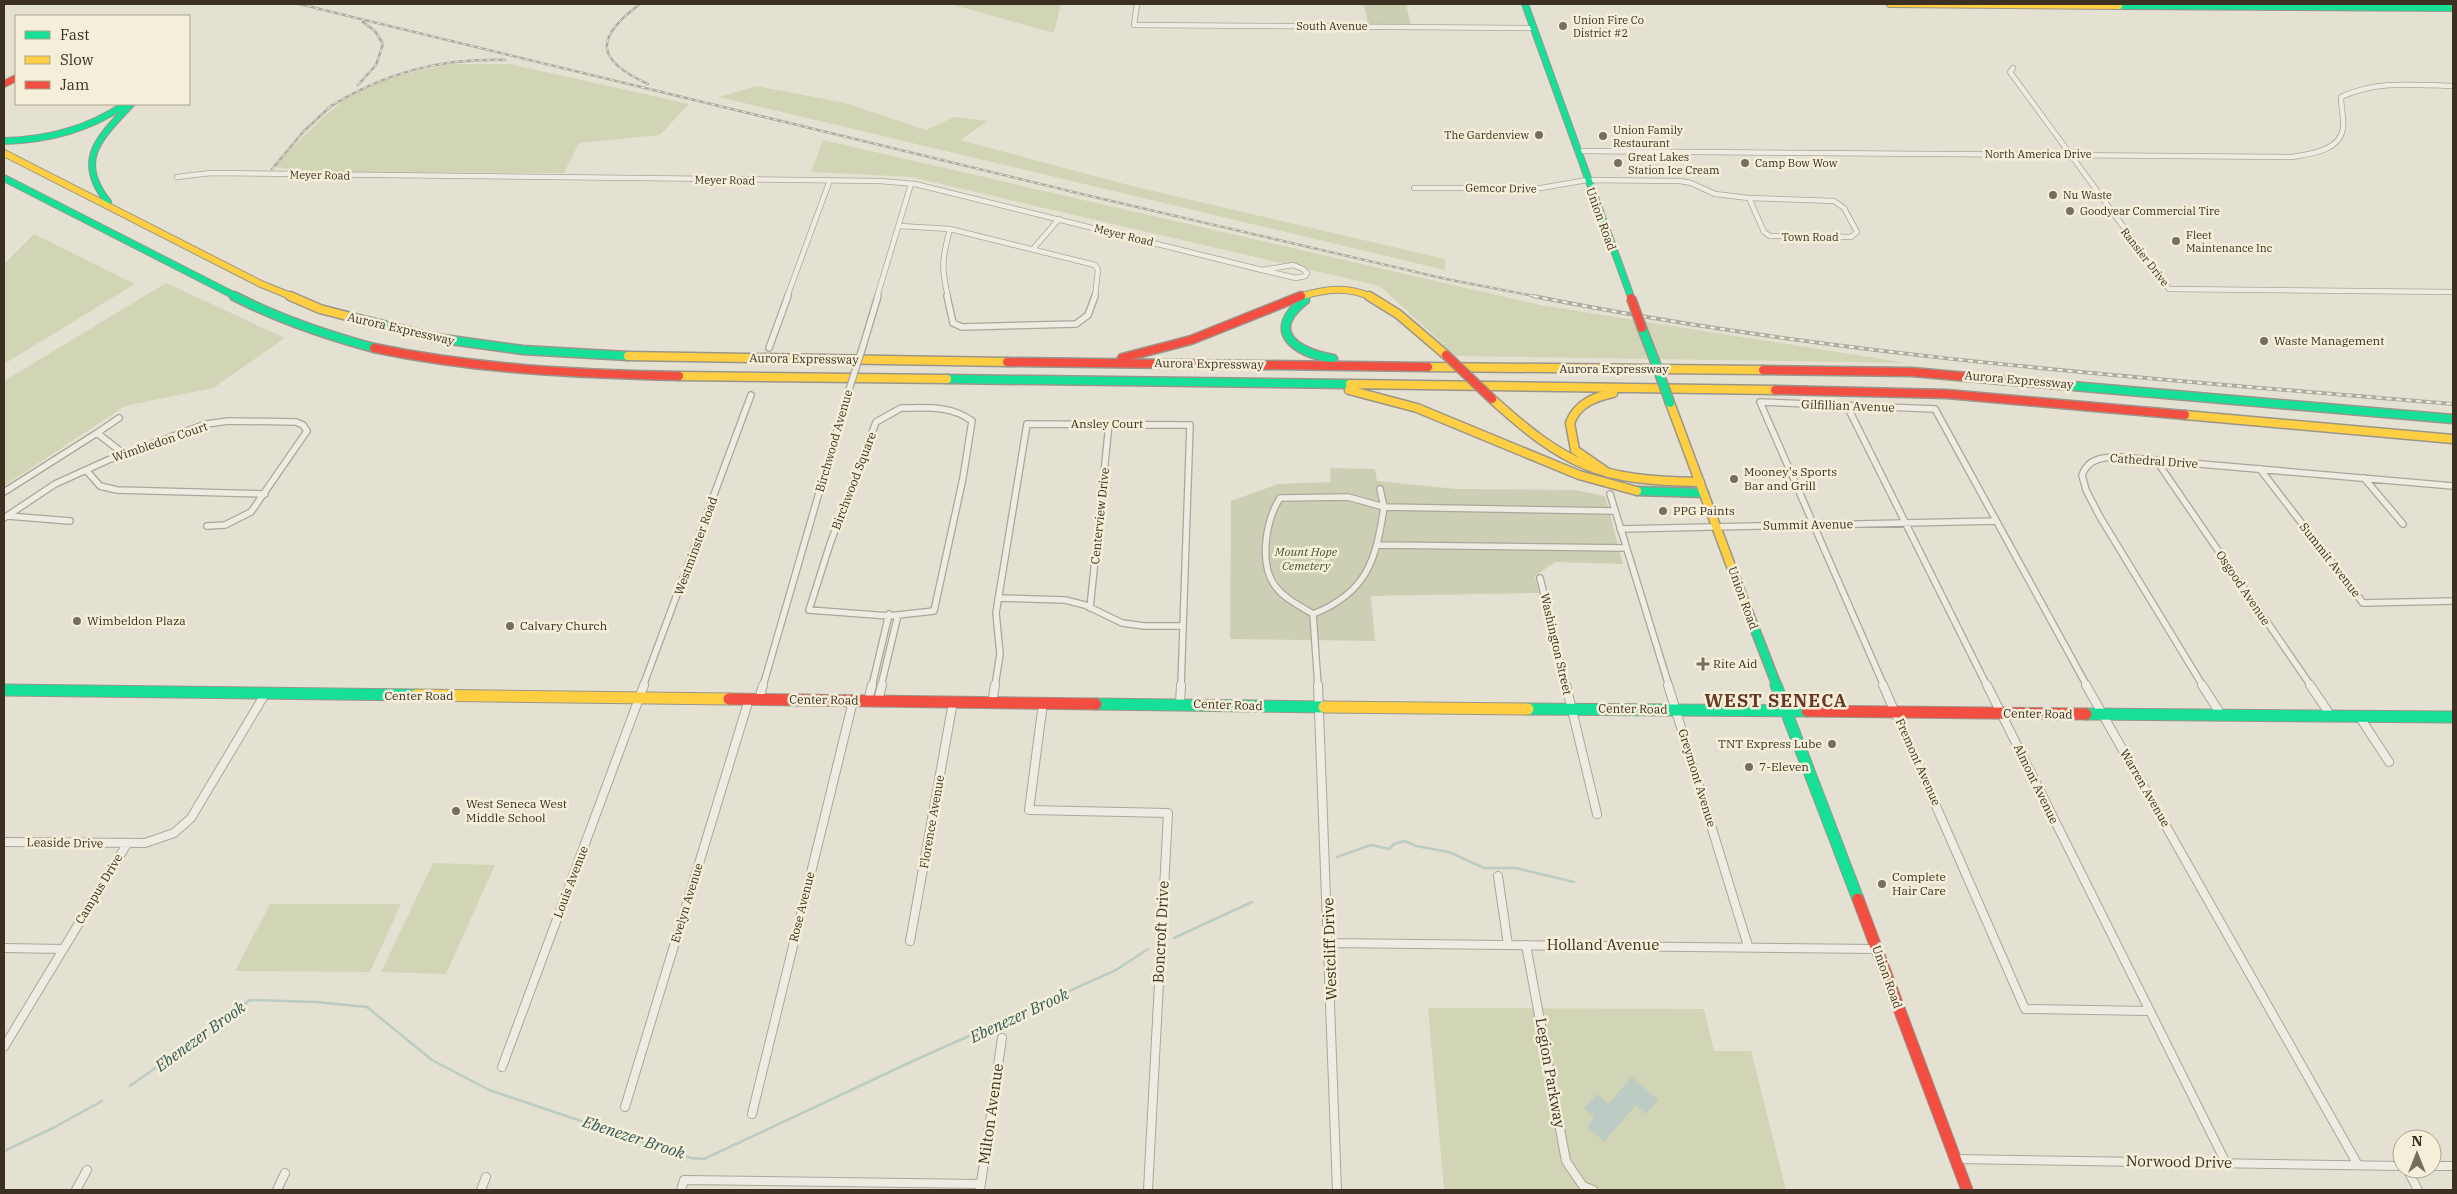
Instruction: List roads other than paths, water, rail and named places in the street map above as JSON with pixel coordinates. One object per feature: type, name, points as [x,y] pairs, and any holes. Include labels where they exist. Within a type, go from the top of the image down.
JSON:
[{"type":"main road","name":"Union Road","points":[[1525,4],[1642,328],[1967,1190]]},
{"type":"main road","points":[[1890,4],[2453,8]]},
{"type":"main road","points":[[4,140],[34,139],[70,132],[104,118],[124,105]]},
{"type":"main road","points":[[123,214],[99,196],[94,188],[90,160],[100,139],[130,105]]},
{"type":"main road","name":"Aurora Expressway","points":[[4,153],[288,296],[351,318],[436,338],[522,350],[656,357],[1912,372],[2453,419]]},
{"type":"main road","name":"Aurora Expressway","points":[[4,178],[269,314],[323,334],[359,344],[443,361],[531,372],[626,375],[1892,391],[1947,394],[2453,439]]},
{"type":"main road","points":[[4,184],[28,191]]},
{"type":"main road","points":[[1067,363],[1124,358],[1160,351],[1201,338],[1316,290],[1341,288],[1364,292],[1382,300],[1442,355],[1527,439],[1551,458],[1581,476]]},
{"type":"main road","points":[[1367,365],[1317,357],[1296,346],[1287,335],[1285,324],[1288,313],[1296,304],[1313,296],[1328,292],[1366,296],[1389,309],[1442,355]]},
{"type":"main road","points":[[1305,384],[1372,394],[1402,402],[1433,413],[1523,454],[1614,487],[1647,492],[1704,493]]},
{"type":"main road","points":[[1618,479],[1583,458],[1575,450],[1570,424],[1581,404],[1591,398],[1638,389]]},
{"type":"main road","points":[[1487,399],[1540,443],[1569,462],[1593,473],[1647,483],[1700,482]]},
{"type":"main road","name":"Center Road","points":[[4,690],[1320,707],[2453,717]]},
{"type":"street","name":"South Avenue","points":[[1137,4],[1134,25],[1533,28]]},
{"type":"street","name":"Ransier Drive","points":[[2013,68],[2010,72],[2169,289],[2453,292]]},
{"type":"street","name":"North America Drive","points":[[1577,151],[2292,157],[2321,152],[2332,144],[2342,132],[2341,96],[2352,90],[2385,86],[2453,86]]},
{"type":"street","name":"Meyer Road","points":[[177,177],[211,173],[880,181],[912,184],[1059,219],[1262,270],[1296,278],[1307,273],[1301,267],[1292,266],[1262,270]]},
{"type":"street","points":[[769,348],[830,180]]},
{"type":"street","name":"Gemcor Drive","points":[[1414,188],[1541,188],[1587,180]]},
{"type":"street","name":"Town Road","points":[[1587,180],[1680,181],[1691,183],[1715,194],[1748,198],[1834,201],[1844,208],[1857,232],[1851,237],[1770,236],[1764,232],[1748,198]]},
{"type":"street","name":"Birchwood Avenue","points":[[759,700],[847,396],[912,184]]},
{"type":"street","points":[[1032,249],[1059,219]]},
{"type":"street","points":[[900,226],[950,229],[1094,265],[1098,270],[1091,314],[1086,321],[1076,324],[962,327],[953,323],[942,271],[942,258],[950,229]]},
{"type":"street","name":"Westminster Road","points":[[640,698],[751,395]]},
{"type":"street","name":"Gilfillian Avenue","points":[[1760,402],[1935,409]]},
{"type":"street","name":"Fremont Avenue","points":[[1760,402],[2026,1009],[2150,1011]]},
{"type":"street","name":"Almont Avenue","points":[[1847,406],[2226,1163]]},
{"type":"street","name":"Birchwood Square","points":[[901,408],[953,409],[964,413],[972,421],[963,478],[934,611],[921,614],[889,614],[809,610],[830,544],[876,422],[901,408]]},
{"type":"street","name":"Warren Avenue","points":[[1935,409],[2103,715],[2358,1165]]},
{"type":"street","points":[[4,492],[119,418]]},
{"type":"street","name":"Wimbledon Court","points":[[6,517],[55,484],[124,454],[206,424],[229,421],[296,422],[303,425],[307,431],[251,512],[239,520],[225,525],[207,526]]},
{"type":"street","name":"Ansley Court","points":[[992,703],[1000,654],[996,613],[1027,424],[1110,424],[1190,425],[1180,704]]},
{"type":"street","name":"Centerview Drive","points":[[1090,608],[1110,424]]},
{"type":"street","points":[[97,433],[124,454]]},
{"type":"street","name":"Cathedral Drive","points":[[2222,716],[2116,546],[2084,489],[2082,475],[2087,465],[2103,458],[2120,457],[2453,486]]},
{"type":"street","name":"Osgood Avenue","points":[[2156,460],[2331,716]]},
{"type":"street","name":"Summit Avenue","points":[[2260,469],[2363,603],[2453,602]]},
{"type":"street","points":[[86,470],[100,486],[117,490],[265,494]]},
{"type":"street","points":[[2364,478],[2403,524]]},
{"type":"street","points":[[1380,489],[1384,507],[1378,544],[1372,561],[1355,590],[1330,607],[1313,614],[1287,597],[1272,580],[1268,567],[1268,531],[1274,505],[1280,498],[1308,496],[1348,497],[1384,507],[1615,511]]},
{"type":"street","name":"Greymont Avenue","points":[[1610,494],[1748,946]]},
{"type":"street","points":[[6,517],[70,521]]},
{"type":"street","name":"Summit Avenue","points":[[1620,529],[1996,521]]},
{"type":"street","points":[[1378,544],[1626,548]]},
{"type":"street","name":"Washington Street","points":[[1540,578],[1596,814]]},
{"type":"street","points":[[998,598],[1056,599],[1090,608],[1113,620],[1133,625],[1183,626]]},
{"type":"street","points":[[868,701],[889,614]]},
{"type":"street","name":"Westcliff Drive","points":[[1313,614],[1320,707],[1330,943],[1337,1190]]},
{"type":"street","points":[[878,701],[898,615]]},
{"type":"street","name":"Campus Drive","points":[[4,1047],[127,844],[145,843],[164,838],[174,833],[191,818],[265,694]]},
{"type":"street","name":"Louis Avenue","points":[[502,1067],[640,698]]},
{"type":"street","name":"Evelyn Avenue","points":[[625,1107],[749,699]]},
{"type":"street","name":"Rose Avenue","points":[[752,1114],[854,701]]},
{"type":"street","name":"Florence Avenue","points":[[910,941],[953,702]]},
{"type":"street","name":"Boncroft Drive","points":[[1043,703],[1029,810],[1168,813],[1148,1190]]},
{"type":"street","points":[[2359,716],[2389,762]]},
{"type":"street","name":"Leaside Drive","points":[[4,842],[127,844]]},
{"type":"street","points":[[1498,876],[1508,945]]},
{"type":"street","name":"Holland Avenue","points":[[1330,943],[1748,946],[1877,949]]},
{"type":"street","name":"Legion Parkway","points":[[1526,945],[1566,1161],[1583,1186],[1593,1190]]},
{"type":"street","points":[[4,948],[64,949]]},
{"type":"street","name":"Milton Avenue","points":[[980,1187],[1002,1038]]},
{"type":"street","name":"Norwood Drive","points":[[1956,1159],[2392,1166]]},
{"type":"street","points":[[76,1190],[87,1170]]},
{"type":"street","points":[[277,1190],[285,1173]]},
{"type":"street","points":[[481,1190],[486,1177]]},
{"type":"street","points":[[681,1190],[684,1180],[980,1187]]},
{"type":"waterway","name":"Ebenezer Brook","points":[[1337,857],[1371,845],[1389,849],[1394,844],[1405,841],[1416,846],[1449,852],[1484,868],[1516,868],[1574,882]]},
{"type":"waterway","name":"Ebenezer Brook","points":[[1174,938],[1252,902]]},
{"type":"waterway","name":"Ebenezer Brook","points":[[130,1086],[250,1000],[316,1002],[367,1007],[432,1060],[489,1090],[691,1158],[704,1159],[913,1061],[1116,970],[1148,949]]},
{"type":"waterway","name":"Ebenezer Brook","points":[[4,1151],[53,1128],[102,1101]]},
{"type":"railway","points":[[299,4],[1090,196],[1446,279],[1539,297]]},
{"type":"railway","points":[[640,4],[614,27],[608,38],[607,48],[610,57],[618,66],[648,84]]},
{"type":"railway","points":[[358,85],[376,65],[383,44],[375,31],[363,22]]},
{"type":"railway","points":[[330,107],[370,85],[413,70],[458,62],[505,60]]},
{"type":"railway","points":[[272,169],[303,132],[330,107]]},
{"type":"railway","points":[[1533,296],[1647,317],[1876,350],[2222,385],[2453,404]]},
{"type":"place","name":"Union Fire Co District #2","points":[[1563,26]]},
{"type":"place","name":"The Gardenview","points":[[1539,135]]},
{"type":"place","name":"Union Family Restaurant","points":[[1603,136]]},
{"type":"place","name":"Great Lakes Station Ice Cream","points":[[1618,163]]},
{"type":"place","name":"Camp Bow Wow","points":[[1745,163]]},
{"type":"place","name":"Nu Waste","points":[[2053,195]]},
{"type":"place","name":"Goodyear Commercial Tire","points":[[2070,211]]},
{"type":"place","name":"Fleet Maintenance Inc","points":[[2176,241]]},
{"type":"place","name":"Waste Management","points":[[2264,341]]},
{"type":"place","name":"Mooney's Sports Bar and Grill","points":[[1734,479]]},
{"type":"place","name":"PPG Paints","points":[[1663,511]]},
{"type":"place","name":"Wimbeldon Plaza","points":[[77,621]]},
{"type":"place","name":"Calvary Church","points":[[510,626]]},
{"type":"place","name":"Rite Aid","points":[[1703,664]]},
{"type":"place","name":"TNT Express Lube","points":[[1832,744]]},
{"type":"place","name":"7-Eleven","points":[[1749,767]]},
{"type":"place","name":"West Seneca West Middle School","points":[[456,811]]},
{"type":"place","name":"Complete Hair Care","points":[[1882,884]]},
{"type":"district","name":"WEST SENECA","points":[[1776,701]]},
{"type":"park label","name":"Mount Hope Cemetery","points":[[1306,559]]}]
